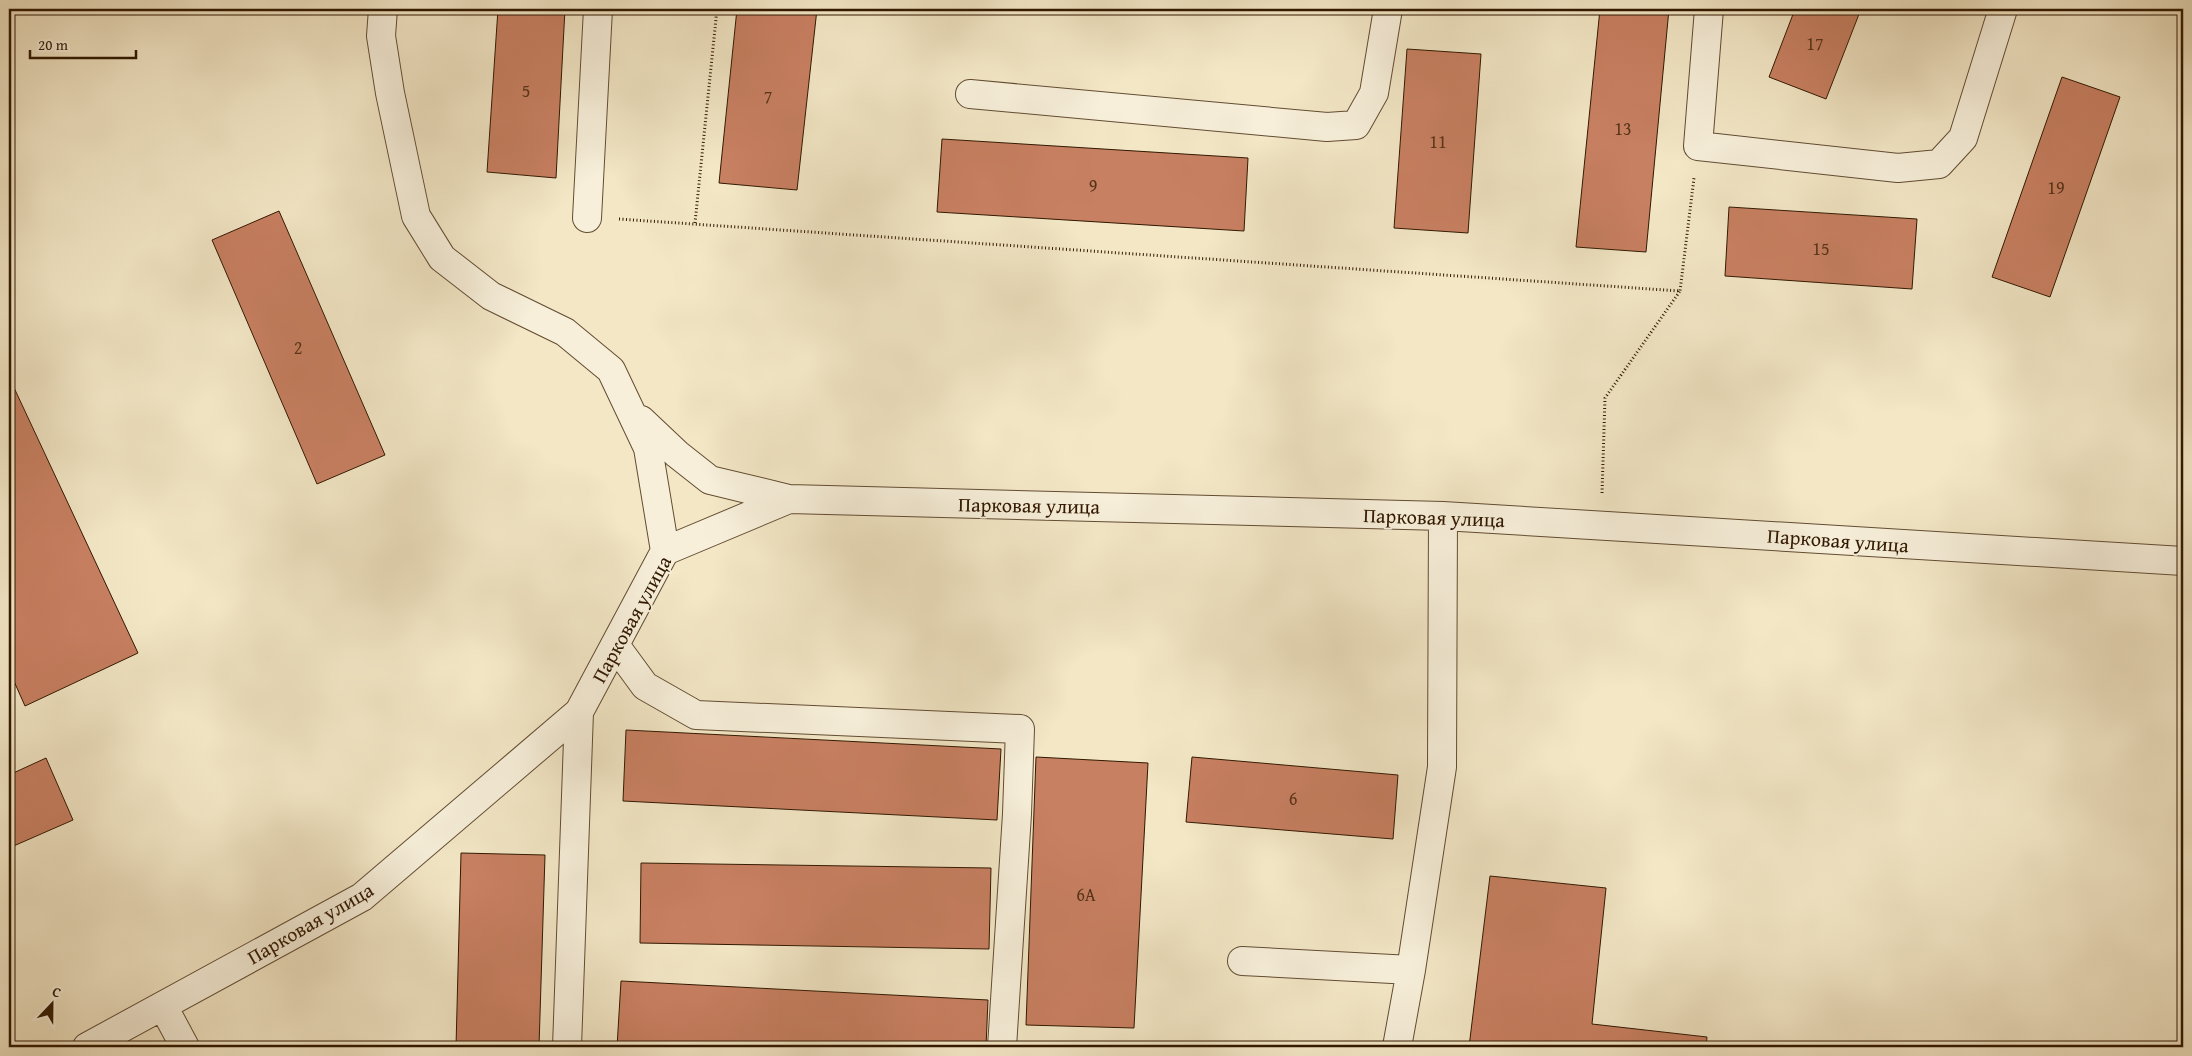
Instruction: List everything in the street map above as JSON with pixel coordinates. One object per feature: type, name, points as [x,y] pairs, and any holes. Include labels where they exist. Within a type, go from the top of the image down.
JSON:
[{"type":"street","points":[[383,9],[380,36],[416,216],[442,258],[491,296],[565,332],[611,370],[648,448],[665,551]]},
{"type":"street","points":[[587,218],[598,9]]},
{"type":"street","points":[[970,94],[1326,127],[1356,125],[1374,93],[1388,9]]},
{"type":"street","points":[[1708,9],[1698,146],[1898,168],[1939,164],[1963,138],[2003,9]]},
{"type":"street","points":[[630,410],[677,454],[710,480],[789,499]]},
{"type":"street","name":"Парковая улица","points":[[87,1047],[362,897],[580,712],[665,551],[789,499],[1443,516],[2183,561]]},
{"type":"street","points":[[1396,1047],[1442,767],[1443,516]]},
{"type":"street","points":[[615,646],[645,686],[696,715],[1020,729],[1018,814],[1002,1047]]},
{"type":"street","points":[[566,1047],[580,712]]},
{"type":"street","points":[[1242,961],[1410,970]]},
{"type":"street","points":[[163,1006],[185,1047]]},
{"type":"path","points":[[695,223],[716,9]]},
{"type":"path","points":[[1601,526],[1605,398],[1680,290],[1698,146]]},
{"type":"path","points":[[587,218],[695,223],[1680,290]]},
{"type":"building","points":[[498,9],[565,9],[556,178],[487,172]]},
{"type":"building","points":[[737,9],[817,9],[797,190],[719,183]]},
{"type":"building","points":[[1600,9],[1669,9],[1646,252],[1576,247]]},
{"type":"building","points":[[1795,9],[1861,9],[1826,99],[1769,77]]},
{"type":"building","points":[[1407,49],[1481,54],[1468,233],[1394,228]]},
{"type":"building","points":[[2062,77],[2120,97],[2050,297],[1992,277]]},
{"type":"building","points":[[942,139],[1248,158],[1244,231],[937,212]]},
{"type":"building","points":[[1729,207],[1917,219],[1912,289],[1725,276]]},
{"type":"building","points":[[279,211],[385,455],[317,484],[212,240]]},
{"type":"building","points":[[9,377],[138,653],[25,706],[9,670]]},
{"type":"building","points":[[626,730],[1001,749],[997,820],[623,801]]},
{"type":"building","points":[[1036,757],[1148,763],[1134,1028],[1026,1025]]},
{"type":"building","points":[[1192,757],[1398,775],[1393,839],[1186,822]]},
{"type":"building","points":[[46,758],[73,820],[9,848],[9,775]]},
{"type":"building","points":[[461,853],[545,855],[539,1047],[456,1047]]},
{"type":"building","points":[[641,863],[991,868],[989,949],[640,943]]},
{"type":"building","points":[[1490,876],[1606,888],[1592,1024],[1707,1037],[1706,1047],[1469,1047]]},
{"type":"building","points":[[621,981],[988,1000],[986,1047],[617,1047]]}]
